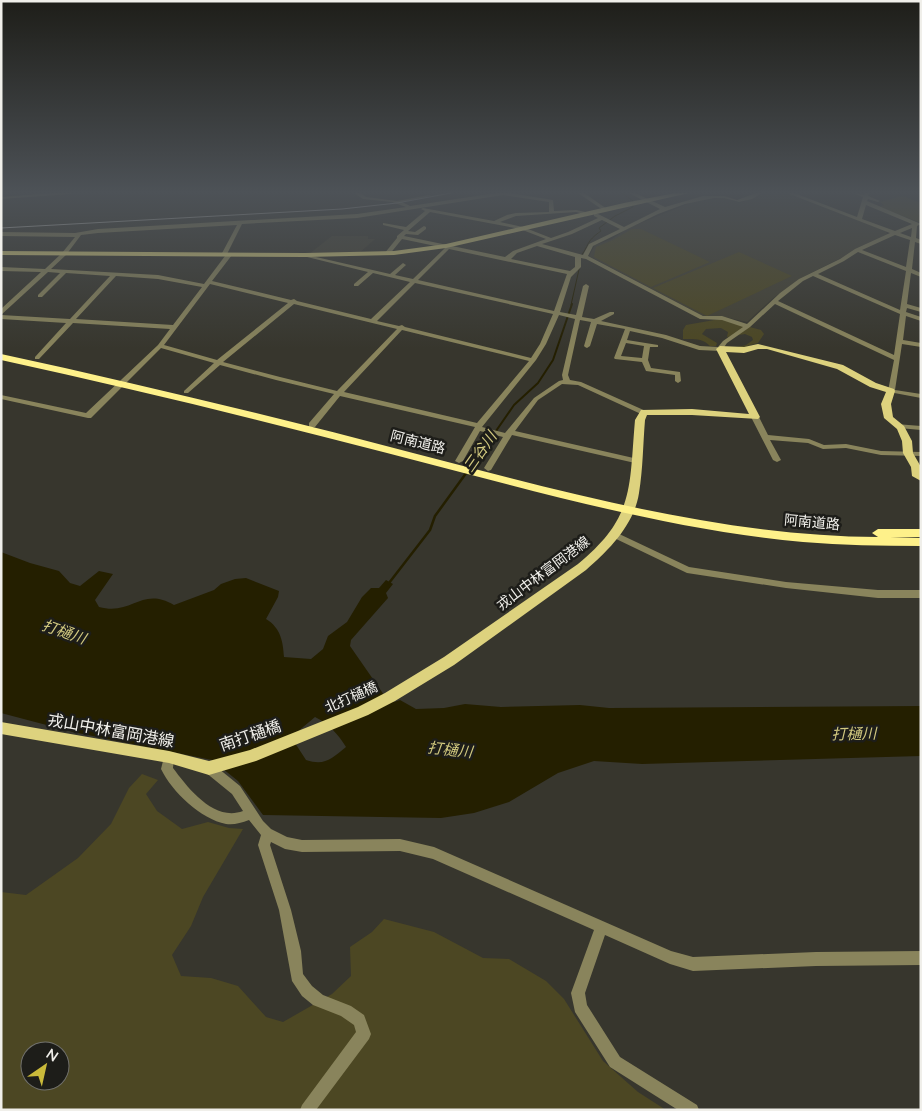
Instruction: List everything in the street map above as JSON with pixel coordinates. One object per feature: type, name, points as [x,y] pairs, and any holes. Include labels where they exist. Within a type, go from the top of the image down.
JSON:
[{"type":"highway","name":"阿南道路","points":[[1,352],[37,358],[631,506],[751,532],[816,539],[921,542]]},
{"type":"highway","name":"阿南道路","points":[[1,358],[186,392],[461,464]]},
{"type":"highway","name":"阿南道路","points":[[631,506],[811,530],[861,533],[921,533]]},
{"type":"main road","points":[[1,253],[387,254],[451,245]]},
{"type":"main road","points":[[755,417],[720,349],[744,350],[758,346],[767,347],[840,367],[873,385],[891,390],[886,404],[889,418],[899,426],[908,441],[908,452],[916,467],[918,476],[921,478]]},
{"type":"main road","points":[[644,412],[692,412],[755,417]]},
{"type":"main road","name":"戎山中林富岡港線","points":[[390,697],[449,661],[582,567],[600,552],[615,535],[631,506],[640,420],[644,412]]},
{"type":"main road","name":"北打樋橋","points":[[298,736],[363,711],[390,697]]},
{"type":"main road","name":"戎山中林富岡港線","points":[[1,728],[169,757],[212,767]]},
{"type":"main road","name":"南打樋橋","points":[[212,767],[251,756],[298,736]]},
{"type":"street","points":[[1,315],[71,245]]},
{"type":"street","points":[[1,397],[88,416],[160,346],[207,284],[227,255],[231,245]]},
{"type":"street","points":[[387,254],[393,245]]},
{"type":"street","points":[[440,245],[571,273]]},
{"type":"street","points":[[507,259],[515,252],[539,245],[581,256],[702,318],[730,320],[748,326]]},
{"type":"street","points":[[461,464],[480,428],[533,360],[543,344],[557,312],[568,276],[578,267],[581,256],[591,245]]},
{"type":"street","points":[[306,255],[371,272],[675,339],[699,348],[720,349],[725,342],[748,326],[774,301],[801,280],[869,245]]},
{"type":"street","points":[[912,245],[891,390],[921,396]]},
{"type":"street","points":[[373,321],[446,246]]},
{"type":"street","points":[[857,250],[921,275]]},
{"type":"street","points":[[391,276],[403,265]]},
{"type":"street","points":[[1,269],[158,277],[207,284],[294,301],[533,360]]},
{"type":"street","points":[[40,296],[65,271]]},
{"type":"street","points":[[356,285],[371,272]]},
{"type":"street","points":[[37,358],[115,274]]},
{"type":"street","points":[[813,274],[903,313],[921,318]]},
{"type":"street","points":[[568,382],[565,375],[577,317],[586,286]]},
{"type":"street","points":[[186,392],[219,362],[294,301]]},
{"type":"street","points":[[774,301],[897,359]]},
{"type":"street","points":[[904,305],[921,310]]},
{"type":"street","points":[[587,346],[595,321],[612,313]]},
{"type":"street","points":[[1,315],[175,327]]},
{"type":"street","points":[[312,424],[339,393],[402,328]]},
{"type":"street","points":[[628,329],[617,358],[645,360]]},
{"type":"street","points":[[623,341],[656,346]]},
{"type":"street","points":[[898,341],[921,345]]},
{"type":"street","points":[[647,344],[645,360],[648,370],[678,373],[678,381]]},
{"type":"street","points":[[160,346],[480,428],[635,461]]},
{"type":"street","points":[[485,470],[506,434],[536,399],[561,382],[579,383],[644,412]]},
{"type":"street","points":[[755,417],[777,460]]},
{"type":"street","points":[[899,426],[921,428]]},
{"type":"street","points":[[765,437],[808,441],[822,447],[846,446],[880,453],[908,452],[921,454]]},
{"type":"street","points":[[615,535],[687,570],[786,585],[878,594],[921,594]]},
{"type":"street","points":[[169,757],[167,769],[186,796],[204,809],[226,819],[244,818],[252,813]]},
{"type":"street","points":[[212,767],[236,790],[259,826],[285,843],[302,846],[400,845],[434,852],[670,957],[693,964],[921,958]]},
{"type":"street","points":[[267,833],[264,845],[285,910],[297,976],[307,991],[318,1000],[360,1020],[364,1034],[307,1110]]},
{"type":"street","points":[[602,927],[578,993],[580,1007],[616,1062],[692,1110]]},
{"type":"shaded area","points":[[321,245],[368,245],[358,254],[309,254]]},
{"type":"shaded area","points":[[595,245],[867,245],[801,278],[772,299],[747,322],[720,316],[705,317],[589,256]]},
{"type":"shaded area","points":[[601,245],[674,245],[710,262],[651,287],[594,257],[596,247]]},
{"type":"shaded area","points":[[739,252],[792,276],[707,316],[653,288]]},
{"type":"shaded area","points":[[720,319],[761,330],[764,334],[758,343],[740,348],[737,347],[746,345],[753,340],[752,337],[745,334],[727,337],[728,332],[721,328],[706,329],[702,334],[717,343],[716,346],[710,346],[698,339],[683,339],[683,330],[686,325]]},
{"type":"shaded area","points":[[142,774],[158,780],[146,794],[157,811],[182,829],[208,822],[229,828],[243,829],[203,897],[191,926],[172,955],[181,976],[211,978],[238,986],[266,1017],[283,1022],[332,994],[351,976],[350,947],[372,932],[384,919],[434,932],[483,958],[509,959],[546,981],[564,999],[603,1061],[638,1092],[666,1110],[1,1110],[1,892],[26,895],[78,858],[111,824],[129,788]]},
{"type":"water","name":"打樋川","points":[[1,552],[59,571],[70,583],[80,586],[99,571],[113,574],[95,600],[99,607],[111,609],[153,599],[163,600],[174,605],[214,590],[221,584],[235,579],[246,578],[279,591],[278,597],[266,619],[278,631],[282,641],[284,657],[311,659],[323,649],[328,636],[347,622],[362,597],[371,588],[379,588],[386,580],[393,584],[386,593],[388,598],[351,640],[350,646],[384,695],[394,702],[400,700],[416,709],[444,708],[465,704],[501,707],[580,705],[609,708],[921,706],[921,756],[642,764],[594,761],[558,773],[509,802],[474,813],[441,818],[263,815],[238,781],[212,760],[73,732],[1,713]],"holes":[[[315,717],[333,730],[346,747],[323,762],[306,760],[295,743],[296,733]]]},
{"type":"waterway","name":"三谷川","points":[[580,257],[588,245]]},
{"type":"waterway","name":"三谷川","points":[[571,305],[580,265]]},
{"type":"waterway","name":"三谷川","points":[[487,444],[514,405],[538,383],[553,360],[572,304]]},
{"type":"waterway","name":"三谷川","points":[[389,583],[430,530],[435,516],[488,443]]}]
